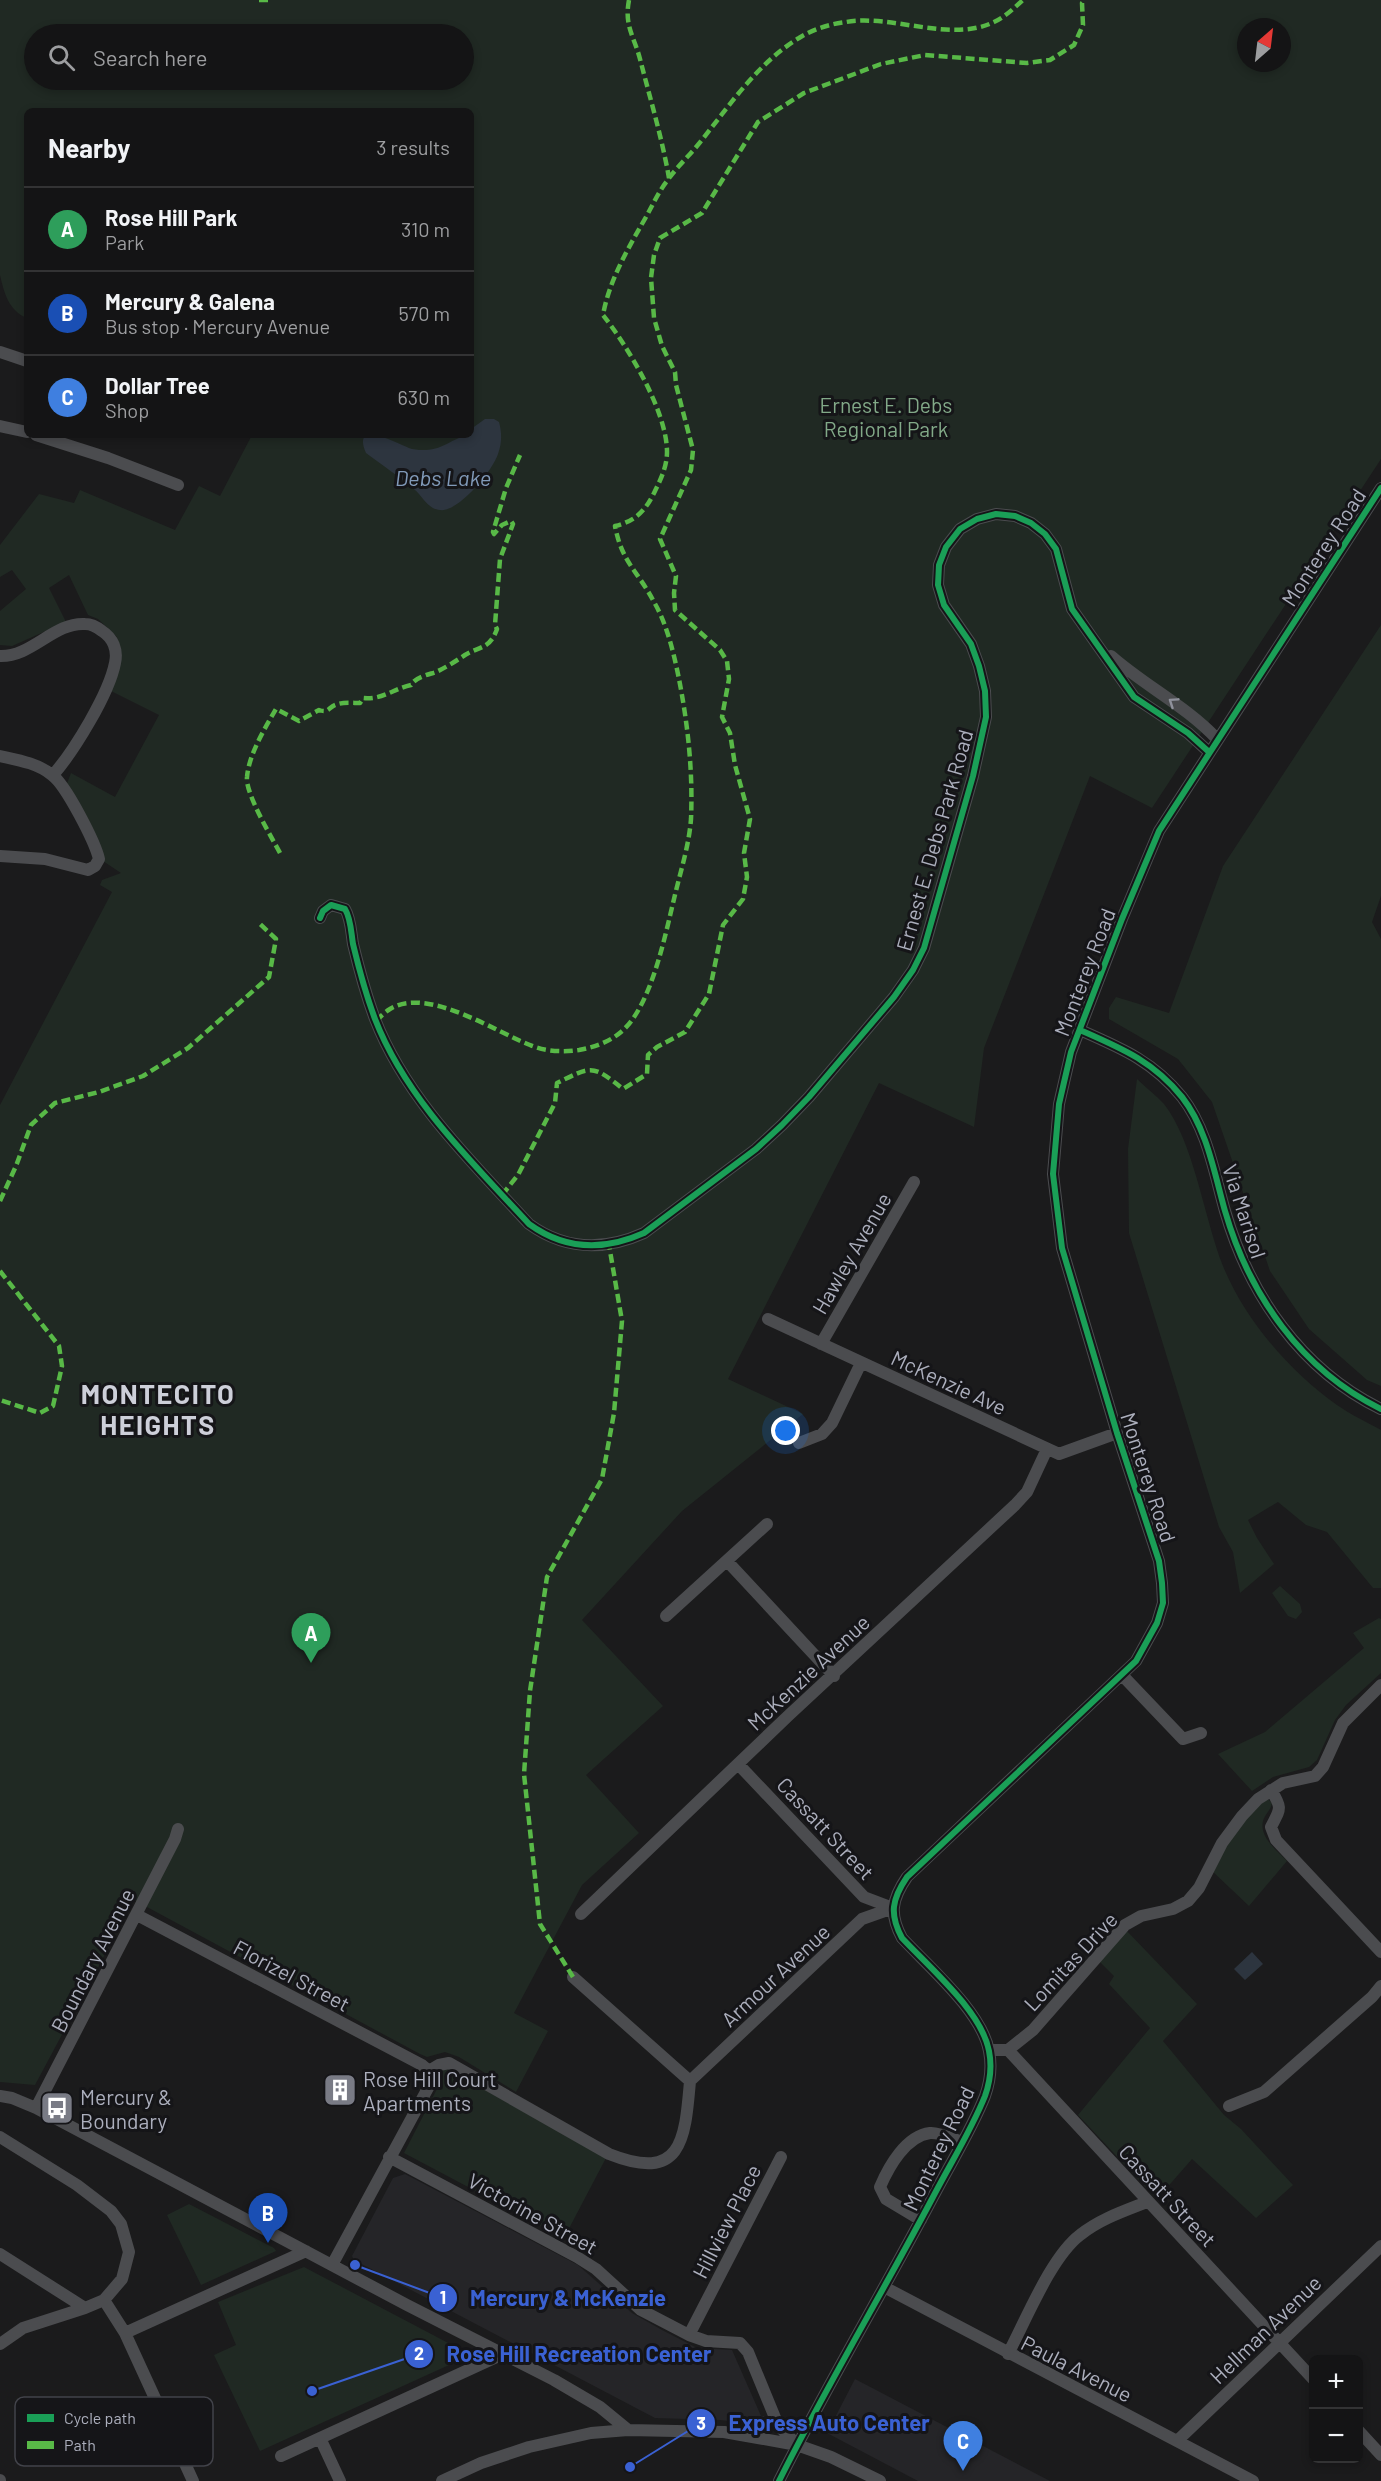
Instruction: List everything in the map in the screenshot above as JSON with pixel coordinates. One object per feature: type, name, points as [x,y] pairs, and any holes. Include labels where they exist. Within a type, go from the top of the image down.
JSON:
[{"type":"street","points":[[0,352],[24,361]]},
{"type":"street","points":[[0,426],[24,431]]},
{"type":"street","points":[[45,438],[108,458],[178,485]]},
{"type":"street","name":"Monterey Road","points":[[779,2481],[962,2142],[985,2095],[991,2070],[989,2050],[982,2028],[971,2012],[902,1938],[894,1923],[893,1908],[898,1891],[908,1877],[1136,1661],[1148,1642],[1163,1603],[1159,1561],[1117,1433],[1062,1248],[1053,1174],[1059,1104],[1071,1052],[1154,840],[1178,798],[1381,488]]},
{"type":"street","name":"Ernest E. Debs Park Road","points":[[320,918],[323,911],[331,905],[345,909],[349,915],[353,944],[376,1021],[395,1059],[447,1134],[529,1224],[548,1236],[578,1245],[609,1245],[625,1242],[644,1233],[756,1149],[782,1125],[809,1097],[894,997],[913,970],[924,948],[973,776],[986,717],[985,691],[980,666],[970,644],[945,605],[938,585],[939,565],[946,547],[960,529],[977,519],[996,514],[1015,516],[1031,523],[1045,534],[1056,549],[1072,609],[1134,697],[1188,733],[1209,752]]},
{"type":"street","name":"Ernest E. Debs Park Road","points":[[1072,609],[1088,625],[1110,655],[1143,682],[1198,719],[1217,739]]},
{"type":"street","points":[[0,656],[15,654],[74,625],[86,624],[96,627],[110,637],[114,645],[116,662],[96,709],[63,764],[53,775]]},
{"type":"street","points":[[1134,697],[1143,682]]},
{"type":"street","points":[[0,756],[36,765],[53,775],[63,787],[89,834],[99,859],[95,866],[88,870],[45,859],[0,856]]},
{"type":"street","name":"Via Marisol","points":[[1080,1030],[1134,1054],[1150,1064],[1183,1099],[1199,1124],[1237,1247],[1263,1300],[1277,1321],[1302,1350],[1335,1380],[1381,1409]]},
{"type":"street","name":"Hawley Avenue","points":[[820,1344],[914,1182]]},
{"type":"street","name":"McKenzie Ave","points":[[768,1319],[1059,1454],[1117,1433]]},
{"type":"street","points":[[799,1443],[822,1434],[832,1423],[861,1363]]},
{"type":"street","name":"McKenzie Avenue","points":[[580,1914],[1015,1505],[1027,1492],[1047,1449]]},
{"type":"street","points":[[666,1616],[767,1524]]},
{"type":"street","points":[[728,1561],[834,1676]]},
{"type":"street","points":[[1122,1676],[1184,1739],[1201,1733]]},
{"type":"street","name":"Lomitas Drive","points":[[1008,2050],[1033,2030],[1125,1925],[1141,1916],[1173,1909],[1188,1900],[1199,1888],[1222,1843],[1242,1816],[1271,1790],[1283,1783],[1315,1776],[1323,1767],[1342,1723],[1381,1685]]},
{"type":"street","name":"Cassatt Street","points":[[738,1764],[864,1897],[893,1908]]},
{"type":"street","points":[[1271,1790],[1280,1804],[1280,1811],[1271,1827],[1272,1833],[1381,1952]]},
{"type":"street","name":"Boundary Avenue","points":[[36,2108],[176,1839],[178,1829]]},
{"type":"street","name":"Armour Avenue","points":[[690,2081],[862,1919],[893,1908]]},
{"type":"street","name":"Florizel Street","points":[[137,1915],[422,2065],[429,2071]]},
{"type":"street","points":[[332,2265],[428,2088],[429,2071],[439,2065],[449,2063],[609,2154],[627,2161],[646,2165],[666,2159],[680,2145],[686,2126],[690,2081],[573,1977]]},
{"type":"street","points":[[1229,2106],[1264,2092],[1372,1997],[1381,1986]]},
{"type":"street","points":[[989,2050],[1008,2050]]},
{"type":"street","name":"Cassatt Street","points":[[1008,2050],[1309,2375]]},
{"type":"street","points":[[0,2096],[12,2098],[36,2108],[554,2380],[600,2407],[628,2430]]},
{"type":"street","points":[[921,2220],[886,2199],[880,2187],[885,2175],[912,2138],[932,2133],[962,2142]]},
{"type":"street","points":[[0,2137],[98,2200],[121,2224],[129,2252],[122,2279],[104,2300],[23,2328],[0,2344]]},
{"type":"street","name":"Victorine Street","points":[[389,2157],[577,2257],[596,2269],[641,2310],[689,2335],[706,2341],[740,2343],[748,2352],[778,2425],[797,2445]]},
{"type":"street","name":"Hillview Place","points":[[689,2335],[781,2157]]},
{"type":"street","points":[[1008,2354],[1064,2252],[1079,2235],[1105,2218],[1147,2202]]},
{"type":"street","name":"Hellman Avenue","points":[[1176,2441],[1381,2246]]},
{"type":"street","points":[[125,2333],[306,2251]]},
{"type":"street","points":[[0,2254],[85,2308]]},
{"type":"street","name":"Paula Avenue","points":[[884,2287],[1253,2481]]},
{"type":"street","points":[[104,2300],[125,2333],[154,2397]]},
{"type":"street","points":[[281,2456],[503,2354]]},
{"type":"street","points":[[442,2481],[482,2463],[529,2447],[591,2433],[628,2430],[724,2432],[797,2445],[852,2466],[880,2481]]},
{"type":"street","points":[[1363,2435],[1381,2455]]},
{"type":"street","points":[[320,2438],[340,2481]]},
{"type":"street","points":[[186,2466],[193,2481]]},
{"type":"shaded area","points":[[405,2174],[578,2265],[632,2313],[662,2330],[697,2348],[732,2350],[761,2416],[764,2416],[766,2425],[720,2420],[655,2418],[354,2260],[352,2256],[393,2178]]},
{"type":"shaded area","points":[[855,2379],[1050,2481],[918,2481],[827,2433]]},
{"type":"green space","name":"Ernest E. Debs Regional Park","points":[[0,0],[1381,0],[1381,459],[1152,808],[1090,776],[984,1048],[974,1127],[879,1083],[728,1379],[803,1414],[682,1511],[582,1620],[663,1706],[586,1775],[639,1833],[582,1885],[514,2013],[548,2031],[516,2092],[459,2057],[445,2052],[427,2057],[420,2054],[134,1900],[35,2085],[0,2082],[0,1105],[112,892],[100,885],[102,880],[121,873],[103,861],[66,786],[71,773],[115,797],[159,715],[111,691],[121,660],[117,637],[98,619],[88,615],[69,575],[49,588],[66,622],[12,646],[0,645],[0,611],[26,589],[12,570],[0,577],[0,545],[39,494],[74,503],[80,490],[175,530],[199,486],[220,496],[250,438],[474,438],[474,108],[24,108],[24,316],[12,306],[0,275]]},
{"type":"green space","points":[[1381,625],[1381,896],[1372,922],[1381,939],[1381,1386],[1367,1380],[1309,1329],[1270,1271],[1212,1102],[1178,1059],[1109,1019],[1109,1008],[1116,997],[1169,1013],[1223,866]]},
{"type":"green space","points":[[1137,1079],[1164,1104],[1174,1120],[1191,1159],[1223,1266],[1243,1306],[1256,1325],[1302,1377],[1342,1409],[1381,1430],[1381,1588],[1373,1588],[1327,1532],[1306,1525],[1278,1502],[1248,1520],[1274,1564],[1240,1593],[1233,1552],[1219,1527],[1129,1233],[1128,1149]]},
{"type":"green space","points":[[1280,1586],[1300,1604],[1302,1612],[1296,1619],[1288,1616],[1272,1593]]},
{"type":"green space","points":[[1381,1619],[1381,1673],[1346,1705],[1335,1720],[1317,1760],[1309,1767],[1273,1777],[1252,1791],[1218,1754],[1265,1732],[1364,1648],[1353,1633]]},
{"type":"green space","points":[[1268,1799],[1272,1803],[1262,1827],[1266,1838],[1287,1861],[1249,1906],[1211,1870],[1243,1820],[1259,1804]]},
{"type":"green space","points":[[1124,1928],[1197,2004],[1163,2041],[1224,2115],[1241,2129],[1293,2185],[1256,2218],[1192,2159],[1157,2199],[1078,2115],[1150,2028],[1109,1984],[1114,1976],[1099,1961]]},
{"type":"green space","points":[[444,2067],[606,2158],[564,2238],[404,2153],[438,2087],[438,2072]]},
{"type":"green space","points":[[189,2204],[276,2251],[201,2285],[167,2215]]},
{"type":"green space","points":[[304,2267],[471,2355],[260,2451],[214,2355],[236,2345],[218,2302]]},
{"type":"water","name":"Debs Lake","points":[[485,419],[494,419],[499,422],[501,438],[498,454],[482,480],[465,498],[456,505],[440,510],[429,505],[409,485],[366,453],[363,442],[364,438],[386,438],[412,449],[432,449],[458,438],[474,438],[474,427]]},
{"type":"water","points":[[1252,1952],[1263,1964],[1245,1980],[1234,1969]]},
{"type":"marked path","points":[[259,0],[272,0]]},
{"type":"marked path","points":[[629,0],[629,24],[656,118],[669,178]]},
{"type":"marked path","points":[[376,1021],[390,1009],[405,1003],[423,1003],[461,1014],[536,1047],[561,1051],[579,1050],[602,1044],[616,1036],[632,1021],[649,989],[666,932],[688,839],[691,819],[691,784],[685,714],[670,639],[659,611],[626,558],[615,526],[635,518],[648,504],[663,472],[667,452],[661,418],[653,399],[624,344],[603,315],[614,279],[630,245],[670,176],[769,60],[799,38],[810,32],[846,22],[882,22],[959,30],[977,28],[998,20],[1023,0]]},
{"type":"marked path","points":[[502,1195],[518,1175],[555,1103],[557,1083],[578,1073],[592,1070],[605,1075],[623,1089],[647,1074],[648,1055],[657,1047],[685,1032],[709,994],[723,925],[743,899],[747,877],[744,853],[750,819],[735,765],[730,733],[722,717],[729,679],[727,661],[720,650],[675,610],[676,576],[660,539],[691,470],[693,450],[676,385],[675,372],[662,346],[654,318],[651,278],[654,255],[660,238],[702,213],[758,122],[804,93],[881,64],[925,55],[1027,63],[1050,60],[1074,45],[1083,25],[1082,3],[1085,0]]},
{"type":"marked path","points":[[280,853],[254,804],[247,777],[254,750],[276,709],[299,721],[319,710],[325,711],[338,704],[360,703],[363,698],[382,696],[411,685],[419,678],[436,672],[488,644],[497,629],[495,625],[500,559],[513,524],[511,521],[502,525],[494,534],[493,532],[506,488],[520,455]]},
{"type":"marked path","points":[[0,1201],[31,1125],[55,1103],[99,1092],[143,1076],[188,1048],[269,977],[276,939],[260,924]]},
{"type":"marked path","points":[[573,1977],[540,1924],[524,1774],[530,1691],[547,1577],[602,1479],[614,1413],[622,1321],[609,1245]]},
{"type":"marked path","points":[[0,1271],[59,1346],[62,1366],[53,1406],[40,1413],[0,1400]]},
{"type":"cycle path","points":[[779,2481],[816,2409],[967,2135],[988,2085],[990,2062],[984,2036],[966,2006],[902,1938],[894,1914],[898,1892],[907,1877],[1136,1661],[1157,1623],[1163,1603],[1159,1561],[1117,1433],[1062,1248],[1053,1174],[1059,1104],[1071,1052],[1122,919],[1159,831],[1381,488]]},
{"type":"cycle path","points":[[320,918],[323,911],[331,905],[345,909],[350,921],[353,944],[366,991],[388,1048],[422,1103],[463,1153],[529,1224],[543,1233],[557,1239],[585,1245],[614,1243],[644,1233],[756,1149],[782,1125],[809,1097],[894,997],[913,970],[924,948],[973,776],[986,717],[985,691],[979,666],[971,644],[944,605],[938,585],[939,565],[946,547],[960,529],[977,519],[996,514],[1015,516],[1031,523],[1045,534],[1056,549],[1072,609],[1134,697],[1188,733],[1209,752]]},
{"type":"cycle path","points":[[1080,1030],[1136,1057],[1160,1074],[1182,1097],[1191,1109],[1204,1137],[1235,1242],[1264,1300],[1303,1351],[1326,1373],[1352,1393],[1381,1409]]},
{"type":"place","name":"Rose Hill Park","points":[[311,1663]]},
{"type":"place","name":"Rose Hill Court Apartments","points":[[340,2090]]},
{"type":"place","name":"Mercury & Boundary","points":[[57,2108]]},
{"type":"place","name":"Mercury & Galena","points":[[268,2243]]},
{"type":"place","name":"Mercury & McKenzie","points":[[355,2265]]},
{"type":"place","name":"Rose Hill Recreation Center","points":[[312,2391]]},
{"type":"place","name":"Express Auto Center","points":[[630,2467]]},
{"type":"place","name":"Dollar Tree","points":[[963,2471]]},
{"type":"district","name":"MONTECITO HEIGHTS","points":[[158,1408]]}]
